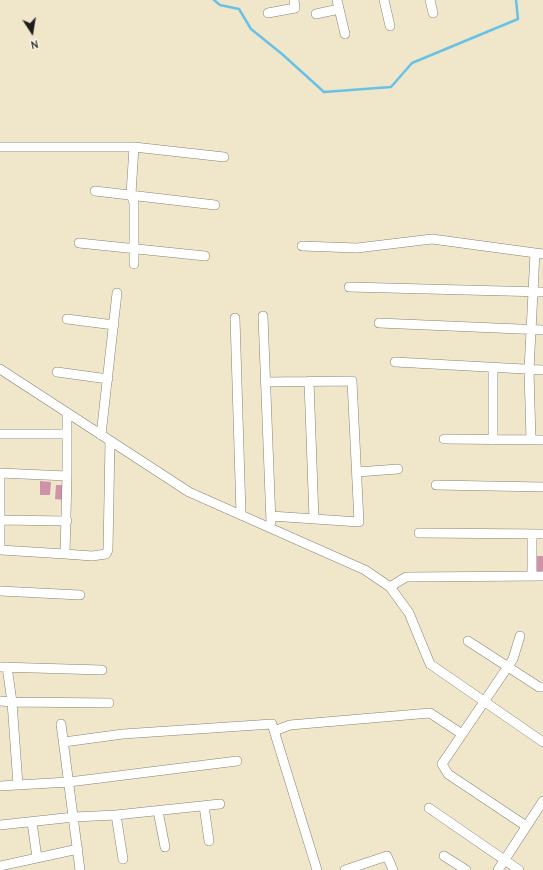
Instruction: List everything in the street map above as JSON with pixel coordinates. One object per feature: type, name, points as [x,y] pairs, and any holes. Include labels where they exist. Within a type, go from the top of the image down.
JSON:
[{"type":"street","points":[[268,13],[295,8],[294,0]]},
{"type":"street","points":[[384,0],[390,26]]},
{"type":"street","points":[[430,0],[432,13]]},
{"type":"street","points":[[316,14],[338,5],[345,34]]},
{"type":"street","points":[[0,147],[134,147],[224,157]]},
{"type":"street","points":[[134,147],[131,195],[134,203],[134,264]]},
{"type":"street","points":[[95,191],[215,204]]},
{"type":"street","points":[[302,246],[357,248],[410,243],[432,239],[539,254],[533,292],[529,370],[530,440]]},
{"type":"street","points":[[79,243],[205,256]]},
{"type":"street","points":[[349,287],[543,292]]},
{"type":"street","points":[[101,435],[117,293]]},
{"type":"street","points":[[263,316],[271,528]]},
{"type":"street","points":[[235,318],[241,514]]},
{"type":"street","points":[[67,319],[114,326]]},
{"type":"street","points":[[379,323],[543,330]]},
{"type":"street","points":[[395,362],[543,370]]},
{"type":"street","points":[[492,368],[493,440]]},
{"type":"street","points":[[0,369],[189,492],[395,583],[430,664],[543,742]]},
{"type":"street","points":[[57,372],[108,379]]},
{"type":"street","points":[[309,381],[314,519]]},
{"type":"street","points":[[265,382],[352,381],[359,522],[271,516]]},
{"type":"street","points":[[65,554],[67,521],[67,413]]},
{"type":"street","points":[[0,434],[66,434]]},
{"type":"street","points":[[444,439],[543,440]]},
{"type":"street","points":[[67,476],[0,473],[1,550],[102,556],[106,554],[108,550],[110,441]]},
{"type":"street","points":[[357,472],[398,469]]},
{"type":"street","points":[[436,485],[543,487]]},
{"type":"street","points":[[1,520],[67,521]]},
{"type":"street","points":[[420,533],[543,534]]},
{"type":"street","points":[[532,534],[532,575]]},
{"type":"street","points":[[395,583],[406,577],[543,576]]},
{"type":"street","points":[[0,591],[80,595]]},
{"type":"street","points":[[520,636],[513,659],[508,668],[442,764],[448,774],[526,826]]},
{"type":"street","points":[[468,641],[508,668],[539,687],[543,687]]},
{"type":"street","points":[[18,785],[12,702],[4,667],[102,670]]},
{"type":"street","points":[[0,701],[109,703]]},
{"type":"street","points":[[274,730],[290,725],[430,713],[462,734]]},
{"type":"street","points":[[61,724],[80,870]]},
{"type":"street","points":[[64,742],[123,734],[272,724],[317,870]]},
{"type":"street","points":[[0,786],[69,782],[237,761]]},
{"type":"street","points":[[498,870],[543,801]]},
{"type":"street","points":[[0,825],[220,804]]},
{"type":"street","points":[[204,806],[209,841]]},
{"type":"street","points":[[429,808],[519,870]]},
{"type":"street","points":[[158,811],[165,847]]},
{"type":"street","points":[[116,815],[123,858]]},
{"type":"street","points":[[32,822],[37,858]]},
{"type":"street","points":[[0,866],[78,849]]},
{"type":"street","points":[[345,870],[357,868],[387,856],[393,870]]},
{"type":"street","points":[[444,856],[466,870]]},
{"type":"building","points":[[40,481],[51,482],[50,495],[40,495]]},
{"type":"building","points":[[56,485],[64,485],[64,500],[55,499]]},
{"type":"building","points":[[533,556],[543,556],[543,572],[532,572]]},
{"type":"waterway","points":[[214,0],[220,5],[239,9],[251,29],[282,54],[324,92],[391,87],[412,63],[518,19],[516,0]]}]
